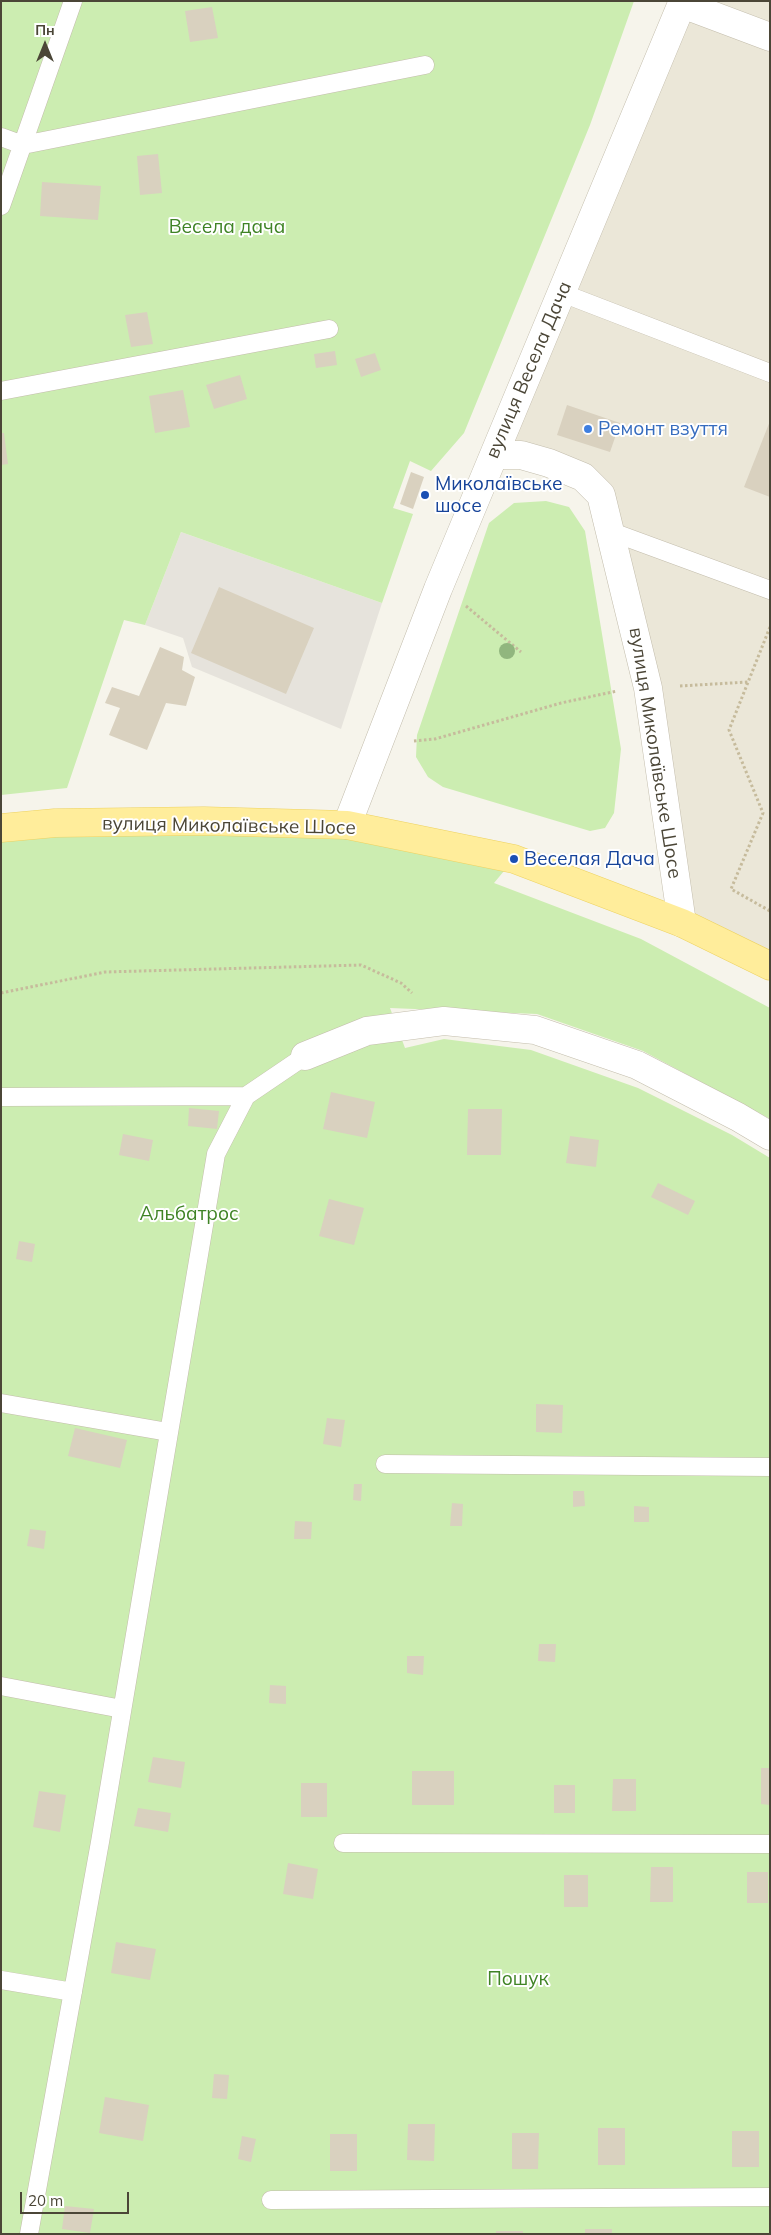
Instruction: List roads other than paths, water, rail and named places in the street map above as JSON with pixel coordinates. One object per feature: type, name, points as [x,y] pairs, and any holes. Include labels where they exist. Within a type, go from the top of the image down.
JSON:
[{"type":"main road","name":"вулиця Миколаївське Шосе","points":[[1,828],[55,823],[204,821],[347,825],[514,859],[682,923],[770,966]]},
{"type":"street","points":[[683,3],[770,37]]},
{"type":"street","name":"вулиця Весела Дача","points":[[347,825],[438,589],[683,3]]},
{"type":"street","name":"вулиця Миколаївське Шосе","points":[[494,455],[521,455],[583,477],[601,495],[612,532],[648,688],[682,923]]},
{"type":"street","points":[[305,1056],[367,1031],[444,1021],[535,1030],[637,1065],[738,1117],[770,1136]]},
{"type":"lane","points":[[1,206],[73,1]]},
{"type":"lane","points":[[1,137],[23,145],[424,65]]},
{"type":"lane","points":[[562,293],[770,373]]},
{"type":"lane","points":[[1,391],[329,329]]},
{"type":"lane","points":[[612,532],[770,590]]},
{"type":"lane","points":[[29,2234],[73,1992],[216,1154],[246,1096],[305,1056]]},
{"type":"lane","points":[[1,1097],[246,1096]]},
{"type":"lane","points":[[1,1403],[168,1432]]},
{"type":"lane","points":[[385,1464],[770,1467]]},
{"type":"lane","points":[[1,1686],[122,1709]]},
{"type":"lane","points":[[343,1843],[770,1844]]},
{"type":"lane","points":[[1,1980],[73,1992]]},
{"type":"lane","points":[[271,2200],[770,2197]]},
{"type":"place","name":"Ремонт взуття","points":[[588,429]]},
{"type":"place","name":"Миколаївське шосе","points":[[425,495]]},
{"type":"place","name":"Веселая Дача","points":[[514,859]]},
{"type":"park label","name":"Весела дача","points":[[227,227]]},
{"type":"park label","name":"Альбатрос","points":[[189,1214]]},
{"type":"park label","name":"Пошук","points":[[518,1979]]}]
